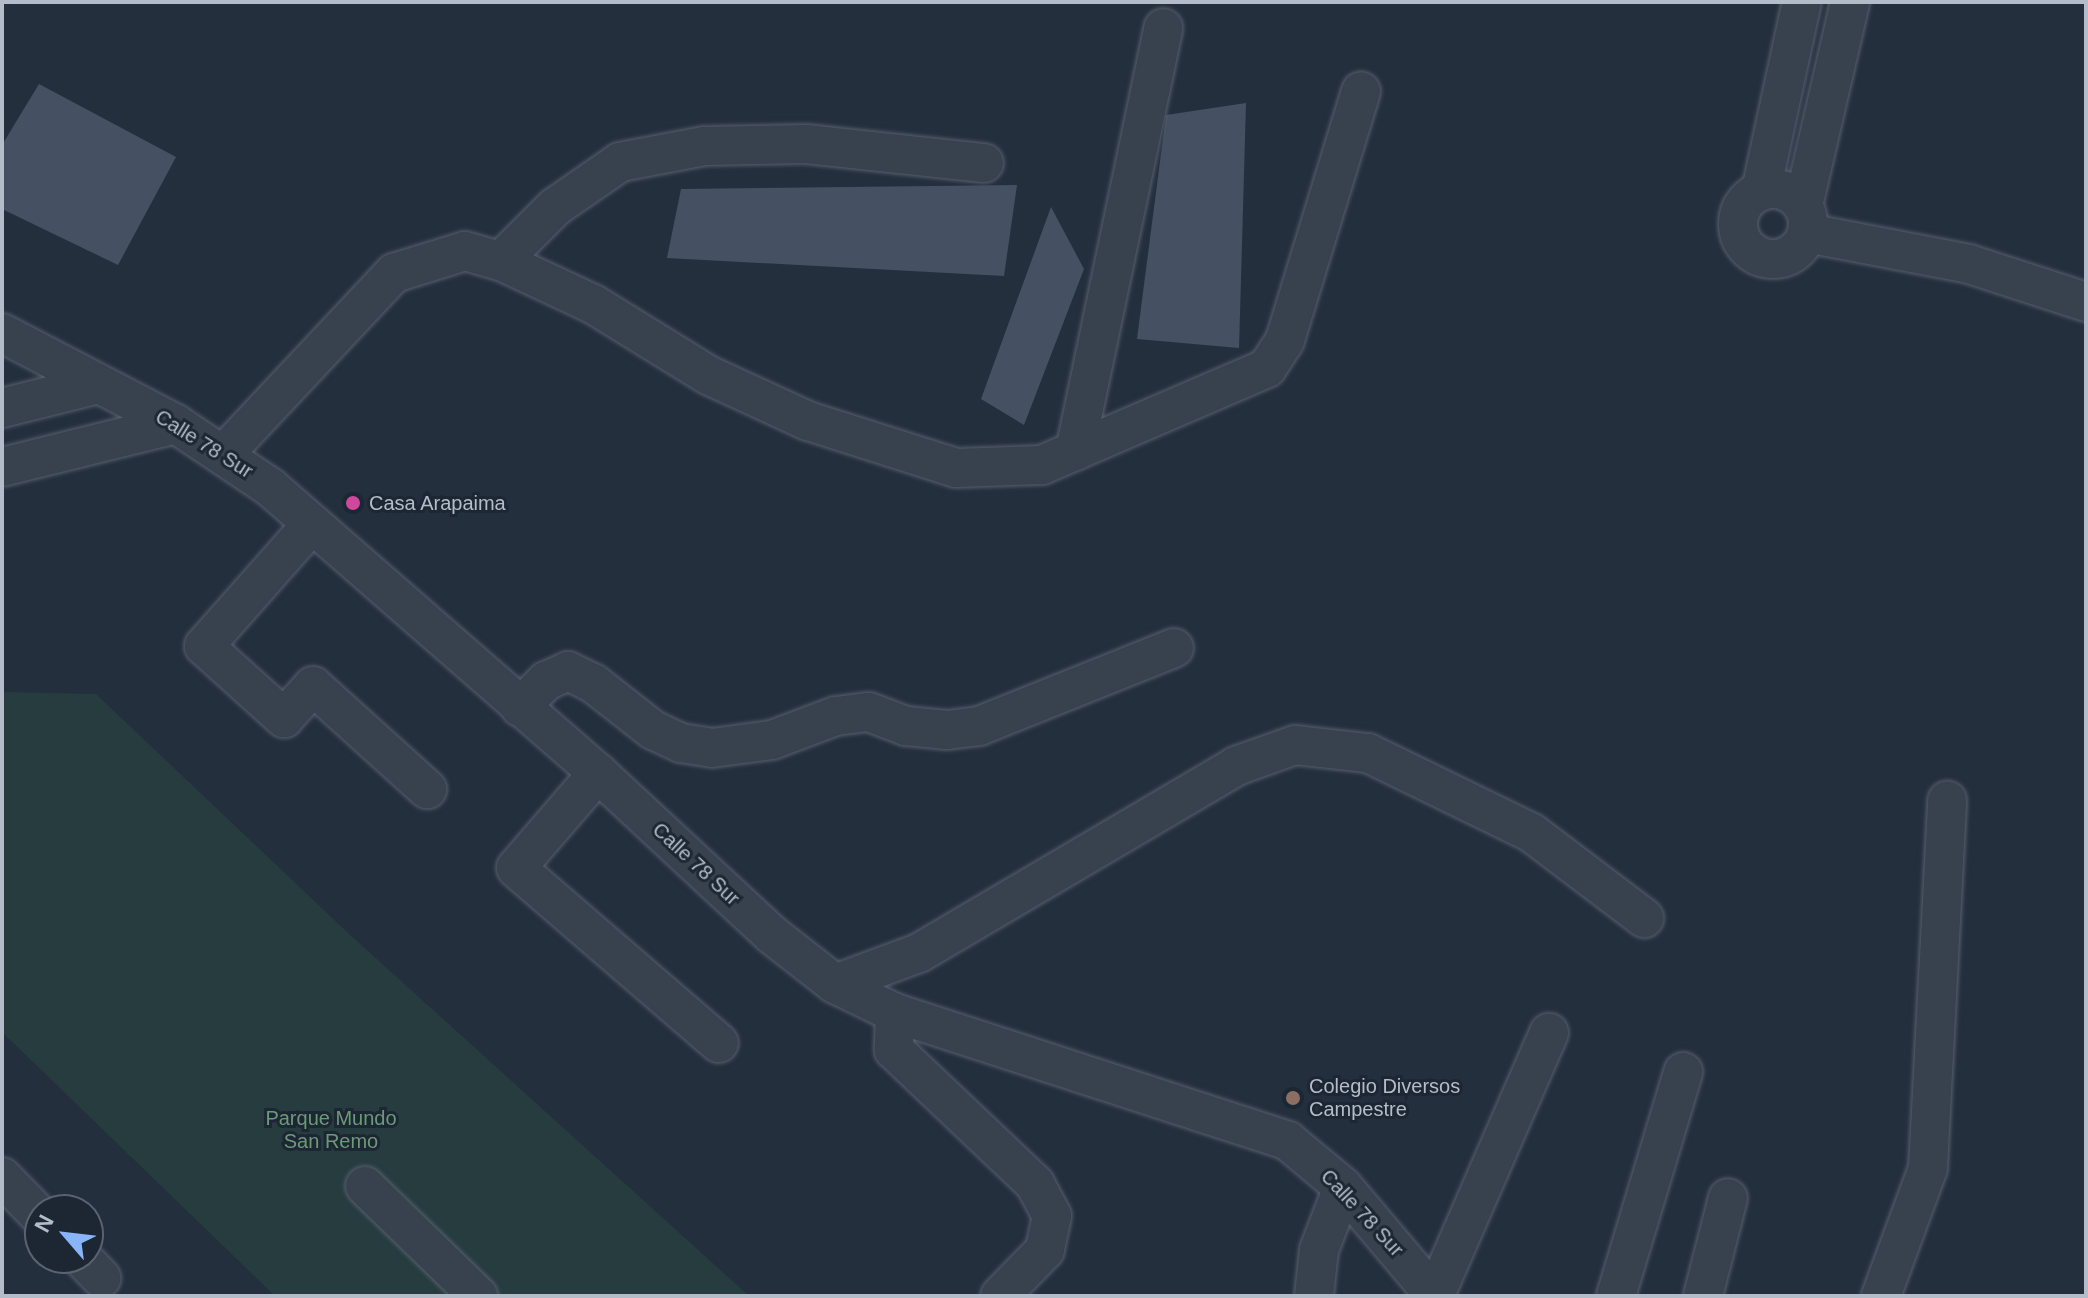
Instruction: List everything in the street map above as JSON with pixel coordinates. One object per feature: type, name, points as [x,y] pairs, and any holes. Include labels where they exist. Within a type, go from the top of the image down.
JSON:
[{"type":"street","points":[[1761,191],[1802,2]]},
{"type":"street","points":[[1850,2],[1805,219],[1798,248],[1782,258],[1764,258],[1749,250],[1739,235],[1738,217],[1746,201],[1761,191],[1777,189],[1805,219],[1969,264],[2086,302]]},
{"type":"street","points":[[1075,451],[1163,28]]},
{"type":"street","points":[[224,454],[394,273],[465,251],[501,261],[593,304],[708,375],[808,421],[956,468],[1042,465],[1267,368],[1285,340],[1361,91]]},
{"type":"street","points":[[501,261],[555,207],[620,162],[705,146],[806,144],[984,163]]},
{"type":"street","name":"Calle 78 Sur","points":[[2,333],[176,424],[224,454],[312,524],[598,773],[771,934],[835,984],[895,1013],[1288,1141],[1343,1187],[1435,1296]]},
{"type":"street","points":[[2,408],[98,384]]},
{"type":"street","points":[[2,467],[176,424]]},
{"type":"street","points":[[312,524],[204,646],[284,718],[313,686],[427,789]]},
{"type":"street","points":[[520,707],[546,681],[568,671],[593,683],[653,730],[681,743],[712,748],[772,740],[836,716],[869,712],[906,726],[947,730],[979,726],[1174,648]]},
{"type":"street","points":[[835,984],[919,953],[1236,766],[1295,745],[1368,753],[1518,827],[1578,865],[1644,918]]},
{"type":"street","points":[[598,773],[516,868],[719,1043]]},
{"type":"street","points":[[1881,1296],[1928,1168],[1947,800]]},
{"type":"street","points":[[895,1013],[894,1050],[1035,1184],[1052,1216],[1045,1250],[1000,1296]]},
{"type":"street","points":[[1435,1296],[1549,1033]]},
{"type":"street","points":[[1616,1296],[1683,1072]]},
{"type":"street","points":[[2,1177],[24,1200]]},
{"type":"street","points":[[365,1186],[478,1296]]},
{"type":"street","points":[[1314,1296],[1319,1250],[1343,1187]]},
{"type":"street","points":[[1703,1296],[1728,1198]]},
{"type":"green space","name":"Parque Mundo San Remo","points":[[2,692],[96,694],[347,932],[749,1296],[275,1296],[2,1032]]},
{"type":"building","points":[[39,84],[176,157],[118,265],[2,209],[2,145]]},
{"type":"building","points":[[1246,103],[1239,348],[1137,339],[1166,115]]},
{"type":"building","points":[[1017,185],[1004,276],[667,258],[681,189]]},
{"type":"building","points":[[1051,207],[1084,269],[1024,425],[981,399]]},
{"type":"place","name":"Casa Arapaima","points":[[353,503]]},
{"type":"place","name":"Colegio Diversos Campestre","points":[[1293,1098]]}]
